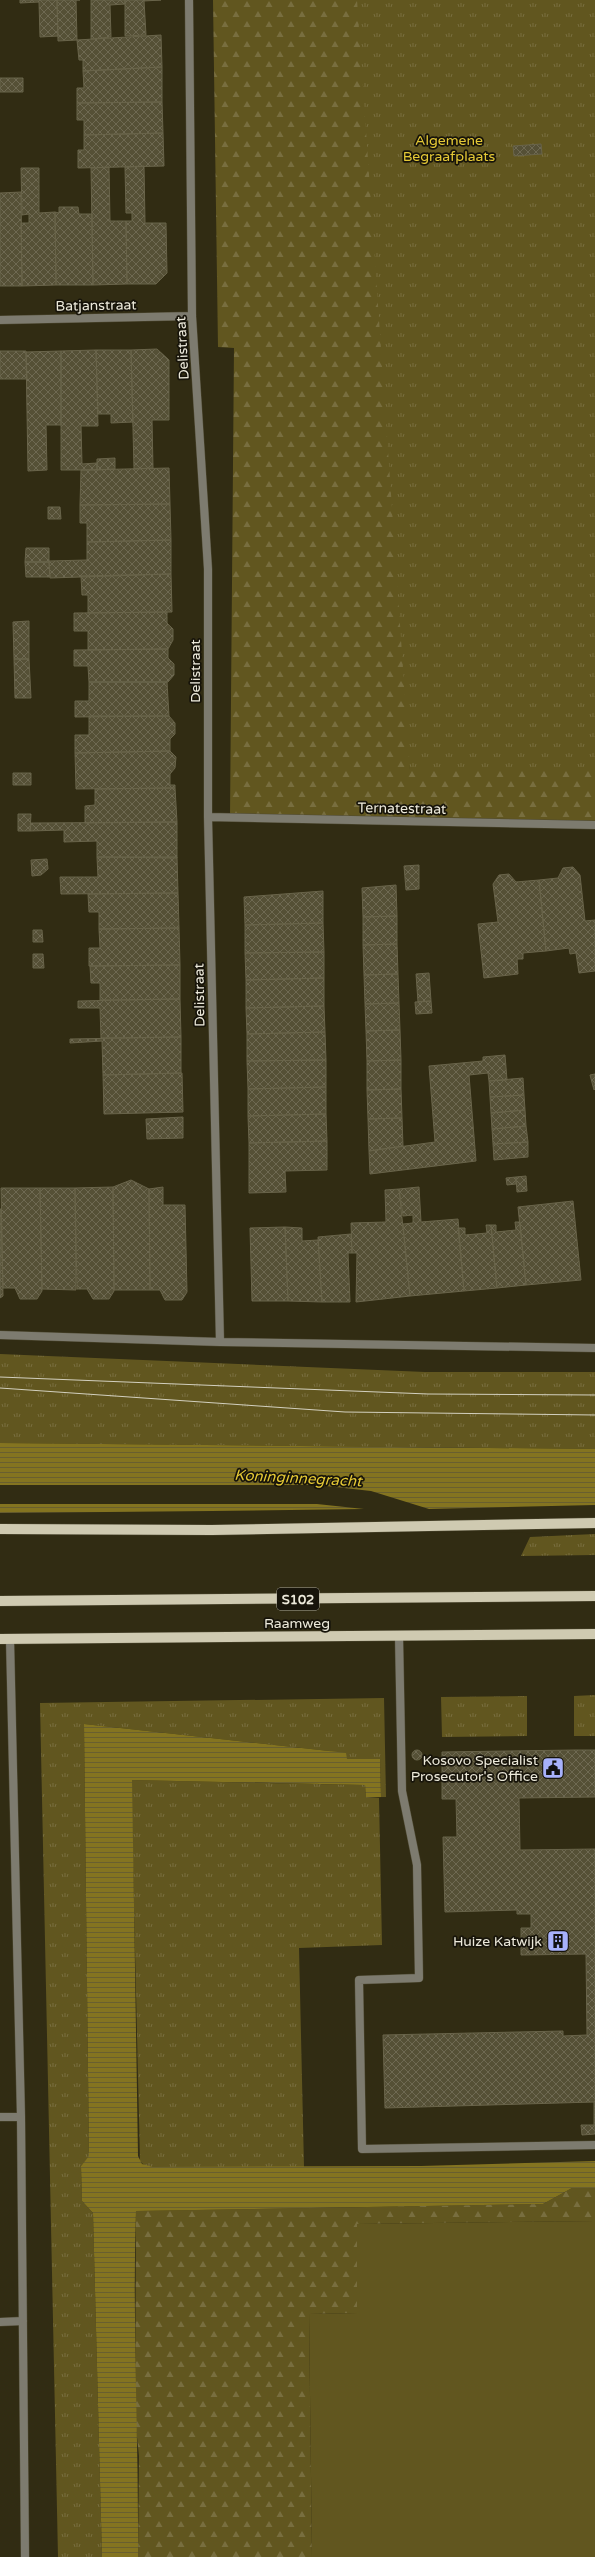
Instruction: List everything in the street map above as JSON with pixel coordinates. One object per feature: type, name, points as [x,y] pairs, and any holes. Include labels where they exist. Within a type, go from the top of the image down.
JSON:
[{"type":"main road","points":[[0,1529],[212,1530],[595,1523]]},
{"type":"main road","name":"Raamweg","points":[[0,1600],[595,1596]]},
{"type":"main road","name":"Raamweg","points":[[5,1639],[595,1634]]},
{"type":"street","name":"Delistraat","points":[[189,0],[192,316],[208,570],[208,817],[220,1342]]},
{"type":"street","name":"Batjanstraat","points":[[0,320],[192,316]]},
{"type":"street","name":"Ternatestraat","points":[[208,817],[595,825]]},
{"type":"street","points":[[0,1335],[220,1342],[595,1348]]},
{"type":"street","points":[[399,1636],[402,1791],[418,1865],[419,1978],[359,1980],[362,2149],[595,2145]]},
{"type":"street","points":[[5,1639],[21,2117],[25,2557]]},
{"type":"street","points":[[0,2117],[21,2117]]},
{"type":"street","points":[[0,2322],[23,2321]]},
{"type":"green space","points":[[213,0],[357,0],[410,770],[595,771],[595,824],[230,818],[234,348],[218,347]]},
{"type":"green space","name":"Algemene Begraafplaats","points":[[298,0],[595,0],[595,771],[410,771]]},
{"type":"green space","points":[[0,1354],[425,1372],[595,1372],[595,1449],[0,1443]]},
{"type":"green space","points":[[595,1534],[595,1555],[521,1556],[530,1537]]},
{"type":"green space","points":[[595,1695],[595,1736],[574,1736],[574,1696]]},
{"type":"green space","points":[[527,1696],[527,1736],[442,1737],[441,1697]]},
{"type":"green space","points":[[384,1698],[386,1797],[381,1797],[380,1759],[346,1759],[329,1751],[84,1724],[89,2157],[81,2166],[82,2201],[93,2213],[102,2557],[58,2557],[40,1703]]},
{"type":"green space","points":[[131,1780],[365,1785],[366,1798],[379,1798],[382,1945],[299,1948],[304,2167],[153,2167],[145,2166],[140,2161]]},
{"type":"green space","points":[[572,2188],[595,2188],[595,2221],[357,2224],[357,2313],[309,2314],[312,2557],[138,2557],[139,2456],[135,2418],[136,2211],[543,2204]]},
{"type":"green space","points":[[595,2221],[595,2557],[312,2557],[309,2314],[357,2313],[357,2224]]},
{"type":"water","name":"Koninginnegracht","points":[[0,1443],[595,1449],[595,1532],[212,1530],[212,1511],[0,1513]]},
{"type":"water","points":[[84,1724],[346,1753],[347,1759],[380,1759],[381,1797],[366,1798],[365,1785],[132,1780],[138,2156],[142,2164],[153,2167],[421,2166],[595,2161],[595,2188],[572,2188],[543,2204],[136,2211],[135,2341],[138,2557],[102,2557],[93,2213],[82,2201],[81,2166],[89,2156]]},
{"type":"pier","points":[[0,1485],[317,1485],[371,1491],[429,1509],[595,1505],[595,1534],[457,1532],[212,1537],[212,1511],[364,1509],[317,1504],[0,1504]]},
{"type":"building","points":[[20,0],[57,0],[58,36],[40,37],[39,2],[20,3]]},
{"type":"building","points":[[57,0],[76,0],[77,40],[58,41]]},
{"type":"building","points":[[91,0],[125,0],[125,4],[110,5],[111,37],[91,39]]},
{"type":"building","points":[[125,0],[161,0],[144,1],[146,35],[125,36]]},
{"type":"building","points":[[161,35],[162,67],[83,71],[83,60],[79,60],[77,40]]},
{"type":"building","points":[[162,67],[162,102],[77,103],[77,88],[84,88],[83,71]]},
{"type":"building","points":[[0,78],[23,78],[23,92],[0,92]]},
{"type":"building","points":[[162,102],[163,133],[84,135],[84,120],[77,120],[77,103]]},
{"type":"building","points":[[163,133],[164,166],[78,168],[78,150],[84,150],[84,135]]},
{"type":"building","points":[[541,144],[542,154],[514,156],[513,146]]},
{"type":"building","points":[[144,166],[145,223],[166,223],[167,273],[156,284],[127,284],[126,221],[132,221],[132,213],[126,213],[125,167]]},
{"type":"building","points":[[109,167],[110,221],[126,221],[127,284],[93,285],[91,168]]},
{"type":"building","points":[[21,168],[39,168],[39,213],[55,212],[56,285],[22,286],[21,223],[29,223],[29,214],[22,215]]},
{"type":"building","points":[[21,192],[22,286],[0,286],[0,193]]},
{"type":"building","points":[[59,207],[78,207],[79,214],[92,214],[93,285],[56,285],[55,212],[59,213]]},
{"type":"building","points":[[157,349],[169,360],[169,420],[152,420],[153,468],[134,469],[131,350]]},
{"type":"building","points":[[96,350],[98,426],[81,426],[82,464],[97,463],[97,470],[61,470],[61,351]]},
{"type":"building","points":[[96,350],[131,350],[133,422],[111,423],[111,414],[98,414]]},
{"type":"building","points":[[0,351],[26,351],[27,379],[0,379]]},
{"type":"building","points":[[61,351],[61,425],[46,425],[47,470],[28,471],[26,352]]},
{"type":"building","points":[[115,458],[115,469],[97,470],[97,459]]},
{"type":"building","points":[[169,468],[170,504],[80,505],[81,470]]},
{"type":"building","points":[[170,504],[171,540],[87,542],[87,523],[80,523],[80,505]]},
{"type":"building","points":[[48,507],[60,507],[61,519],[48,519]]},
{"type":"building","points":[[171,540],[171,574],[50,578],[49,561],[87,560],[87,542]]},
{"type":"building","points":[[26,548],[49,548],[49,562],[25,562]]},
{"type":"building","points":[[25,562],[49,562],[50,577],[26,577]]},
{"type":"building","points":[[171,574],[172,612],[88,613],[88,595],[82,595],[81,576]]},
{"type":"building","points":[[167,612],[167,623],[173,629],[173,640],[168,649],[88,650],[88,631],[74,631],[74,613]]},
{"type":"building","points":[[29,621],[29,659],[14,659],[13,622]]},
{"type":"building","points":[[168,649],[168,658],[174,664],[174,675],[168,682],[89,682],[88,666],[74,666],[74,650]]},
{"type":"building","points":[[14,659],[29,659],[31,698],[15,698]]},
{"type":"building","points":[[89,682],[167,682],[169,716],[75,717],[75,701],[89,701]]},
{"type":"building","points":[[89,716],[169,716],[175,723],[175,734],[170,739],[170,751],[75,753],[75,735],[89,735]]},
{"type":"building","points":[[170,751],[176,757],[175,768],[170,774],[170,785],[175,785],[175,788],[76,789],[75,753]]},
{"type":"building","points":[[13,773],[31,773],[31,785],[13,785]]},
{"type":"building","points":[[175,788],[177,822],[85,823],[85,806],[95,805],[95,789]]},
{"type":"building","points":[[18,814],[31,814],[30,831],[18,831]]},
{"type":"building","points":[[177,822],[177,858],[97,857],[97,841],[64,842],[64,830],[30,831],[31,823]]},
{"type":"building","points":[[97,857],[177,857],[178,893],[61,894],[60,877],[98,877]]},
{"type":"building","points":[[47,859],[48,869],[41,875],[32,876],[31,860]]},
{"type":"building","points":[[419,865],[419,889],[406,890],[404,866]]},
{"type":"building","points":[[573,867],[580,875],[585,921],[595,920],[595,971],[579,973],[576,953],[570,954],[569,948],[546,951],[539,880],[558,878],[563,868]]},
{"type":"building","points":[[509,874],[516,882],[539,880],[546,951],[523,953],[523,959],[517,959],[518,974],[484,978],[478,924],[498,922],[493,884],[499,875]]},
{"type":"building","points":[[396,885],[397,916],[363,917],[362,888]]},
{"type":"building","points":[[323,891],[323,923],[245,925],[244,897]]},
{"type":"building","points":[[178,893],[179,928],[99,929],[99,912],[89,912],[88,894]]},
{"type":"building","points":[[397,916],[397,944],[363,945],[363,917]]},
{"type":"building","points":[[323,923],[324,952],[245,953],[245,925]]},
{"type":"building","points":[[179,928],[180,965],[89,966],[89,948],[100,948],[99,929]]},
{"type":"building","points":[[33,930],[42,930],[43,942],[33,942]]},
{"type":"building","points":[[397,944],[398,974],[364,975],[363,945]]},
{"type":"building","points":[[324,952],[324,978],[246,980],[245,953]]},
{"type":"building","points":[[33,954],[43,954],[44,968],[33,968]]},
{"type":"building","points":[[180,965],[180,999],[100,1000],[100,983],[91,983],[90,966]]},
{"type":"building","points":[[429,973],[431,1001],[418,1002],[416,974]]},
{"type":"building","points":[[398,974],[399,1003],[365,1004],[364,975]]},
{"type":"building","points":[[324,978],[324,1006],[246,1008],[246,980]]},
{"type":"building","points":[[180,999],[181,1037],[101,1038],[100,1008],[78,1008],[78,1001]]},
{"type":"building","points":[[431,1001],[432,1013],[416,1014],[415,1002]]},
{"type":"building","points":[[399,1003],[400,1030],[366,1031],[365,1004]]},
{"type":"building","points":[[324,1006],[325,1032],[247,1034],[246,1008]]},
{"type":"building","points":[[400,1030],[401,1060],[367,1061],[366,1031]]},
{"type":"building","points":[[325,1032],[326,1060],[247,1061],[247,1034]]},
{"type":"building","points":[[181,1037],[181,1073],[103,1075],[102,1041],[70,1043],[70,1039]]},
{"type":"building","points":[[505,1055],[507,1080],[489,1081],[488,1073],[469,1075],[476,1161],[370,1174],[369,1151],[435,1142],[429,1066],[483,1061],[483,1057]]},
{"type":"building","points":[[326,1060],[326,1087],[248,1089],[247,1061]]},
{"type":"building","points":[[401,1060],[401,1089],[367,1090],[367,1061]]},
{"type":"building","points":[[182,1073],[183,1112],[104,1114],[103,1075]]},
{"type":"building","points":[[595,1074],[595,1089],[594,1090],[590,1075]]},
{"type":"building","points":[[523,1078],[524,1095],[490,1097],[489,1081]]},
{"type":"building","points":[[326,1087],[326,1114],[248,1116],[248,1089]]},
{"type":"building","points":[[401,1089],[402,1118],[368,1119],[367,1090]]},
{"type":"building","points":[[524,1095],[525,1110],[491,1113],[490,1097]]},
{"type":"building","points":[[525,1110],[526,1126],[492,1129],[491,1113]]},
{"type":"building","points":[[326,1114],[327,1141],[249,1143],[248,1116]]},
{"type":"building","points":[[183,1117],[183,1138],[147,1139],[146,1119]]},
{"type":"building","points":[[402,1118],[403,1146],[369,1151],[368,1119]]},
{"type":"building","points":[[526,1126],[528,1142],[493,1144],[492,1129]]},
{"type":"building","points":[[327,1141],[327,1170],[285,1171],[286,1192],[249,1193],[249,1143]]},
{"type":"building","points":[[528,1142],[528,1157],[494,1160],[493,1144]]},
{"type":"building","points":[[526,1176],[527,1191],[517,1192],[516,1177]]},
{"type":"building","points":[[516,1177],[516,1184],[507,1185],[506,1178]]},
{"type":"building","points":[[131,1180],[149,1189],[150,1290],[114,1290],[113,1187]]},
{"type":"building","points":[[113,1187],[114,1291],[109,1299],[93,1299],[87,1289],[77,1289],[75,1188]]},
{"type":"building","points":[[163,1187],[163,1205],[185,1205],[187,1292],[182,1300],[165,1300],[160,1290],[150,1290],[149,1189]]},
{"type":"building","points":[[419,1187],[421,1222],[458,1219],[464,1291],[410,1296],[403,1224],[413,1223],[413,1215],[403,1216],[399,1189]]},
{"type":"building","points":[[1,1188],[40,1188],[42,1291],[37,1299],[20,1299],[15,1288],[3,1288]]},
{"type":"building","points":[[40,1188],[75,1188],[76,1290],[42,1289]]},
{"type":"building","points":[[399,1189],[410,1296],[356,1302],[357,1253],[352,1253],[351,1223],[386,1222],[385,1190]]},
{"type":"building","points":[[573,1201],[581,1280],[526,1285],[518,1207]]},
{"type":"building","points":[[0,1209],[3,1296],[0,1298]]},
{"type":"building","points":[[515,1222],[520,1222],[526,1285],[497,1288],[491,1225],[496,1225],[496,1232],[516,1230]]},
{"type":"building","points":[[486,1225],[491,1225],[497,1288],[464,1291],[458,1228],[465,1228],[465,1235],[487,1233]]},
{"type":"building","points":[[285,1227],[288,1301],[252,1301],[250,1228]]},
{"type":"building","points":[[285,1227],[302,1228],[302,1241],[318,1240],[322,1302],[288,1301]]},
{"type":"building","points":[[351,1234],[352,1253],[348,1253],[350,1302],[322,1302],[318,1237]]},
{"type":"building","points":[[415,1750],[419,1750],[421,1751],[421,1759],[415,1760],[412,1757],[412,1753]]},
{"type":"building","name":"Huize Katwijk","points":[[595,1750],[595,1797],[519,1798],[520,1850],[595,1849],[595,2134],[582,2135],[581,2125],[594,2125],[594,2102],[385,2108],[383,2035],[563,2031],[563,2036],[587,2035],[586,1954],[521,1955],[521,1928],[531,1928],[531,1914],[517,1914],[517,1910],[445,1912],[443,1837],[457,1837],[456,1799],[442,1799],[442,1752]]},
{"type":"tram line","points":[[0,1377],[428,1394],[595,1395]]},
{"type":"tram line","points":[[0,1388],[345,1412],[595,1415]]},
{"type":"place","name":"Kosovo Specialist Prosecutor's Office","points":[[553,1768]]},
{"type":"place","name":"Huize Katwijk","points":[[558,1941]]}]
